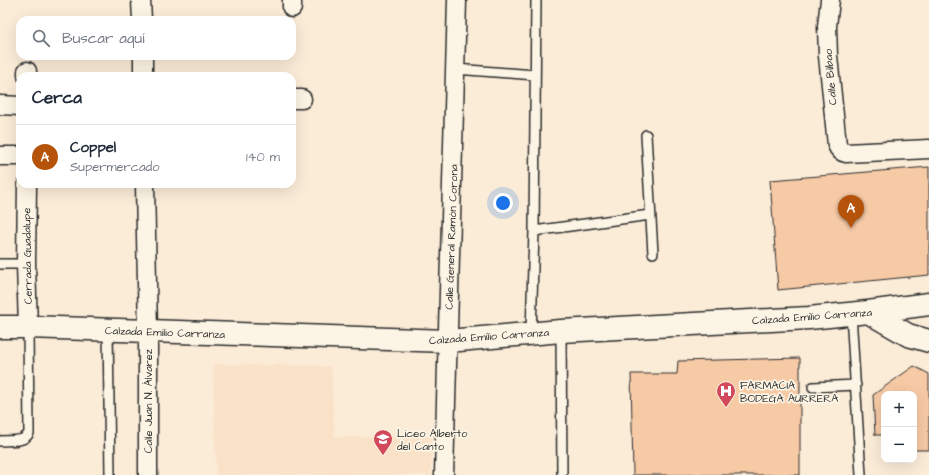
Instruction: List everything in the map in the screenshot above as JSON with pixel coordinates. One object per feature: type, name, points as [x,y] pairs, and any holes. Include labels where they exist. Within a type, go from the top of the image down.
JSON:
[{"type":"main road","name":"Calzada Emilio Carranza","points":[[0,327],[448,341],[561,331],[809,318],[929,304]]},
{"type":"main road","points":[[860,313],[908,335],[929,348]]},
{"type":"main road","points":[[908,335],[929,341]]},
{"type":"street","points":[[141,0],[142,16]]},
{"type":"street","name":"Calle General Ramón Corona","points":[[444,475],[457,0]]},
{"type":"street","name":"Calle Bilbao","points":[[830,0],[827,26],[828,56],[837,145],[841,152],[929,149]]},
{"type":"street","points":[[142,60],[143,72]]},
{"type":"street","points":[[0,105],[16,106]]},
{"type":"street","points":[[0,156],[16,156]]},
{"type":"street","name":"Cerrada Guadalupe","points":[[27,188],[26,264],[28,327]]},
{"type":"street","name":"Calle Juan N. Álvarez","points":[[145,188],[148,332],[148,475]]},
{"type":"lane","points":[[531,334],[534,231],[536,0]]},
{"type":"lane","points":[[456,69],[535,75]]},
{"type":"lane","points":[[646,135],[653,253]]},
{"type":"lane","points":[[534,231],[650,215]]},
{"type":"lane","points":[[0,264],[26,264]]},
{"type":"lane","points":[[860,313],[856,385],[861,475]]},
{"type":"lane","points":[[0,441],[21,440],[27,437],[29,433],[28,327]]},
{"type":"lane","points":[[108,330],[110,475]]},
{"type":"lane","points":[[561,331],[562,475]]},
{"type":"lane","points":[[813,387],[856,385]]},
{"type":"shaded area","points":[[213,364],[331,366],[335,437],[432,436],[431,475],[216,475]]},
{"type":"building","points":[[929,167],[929,275],[778,290],[770,180]]},
{"type":"building","points":[[800,358],[800,475],[633,475],[631,374],[677,374],[678,361]]},
{"type":"building","points":[[914,366],[929,374],[929,450],[917,450],[917,391],[881,391],[881,435],[875,435],[873,395]]},
{"type":"place","name":"Coppel","points":[[851,228]]},
{"type":"place","name":"FARMACIA BODEGA AURRERA","points":[[726,408]]},
{"type":"place","name":"Liceo Alberto del Canto","points":[[383,456]]}]
